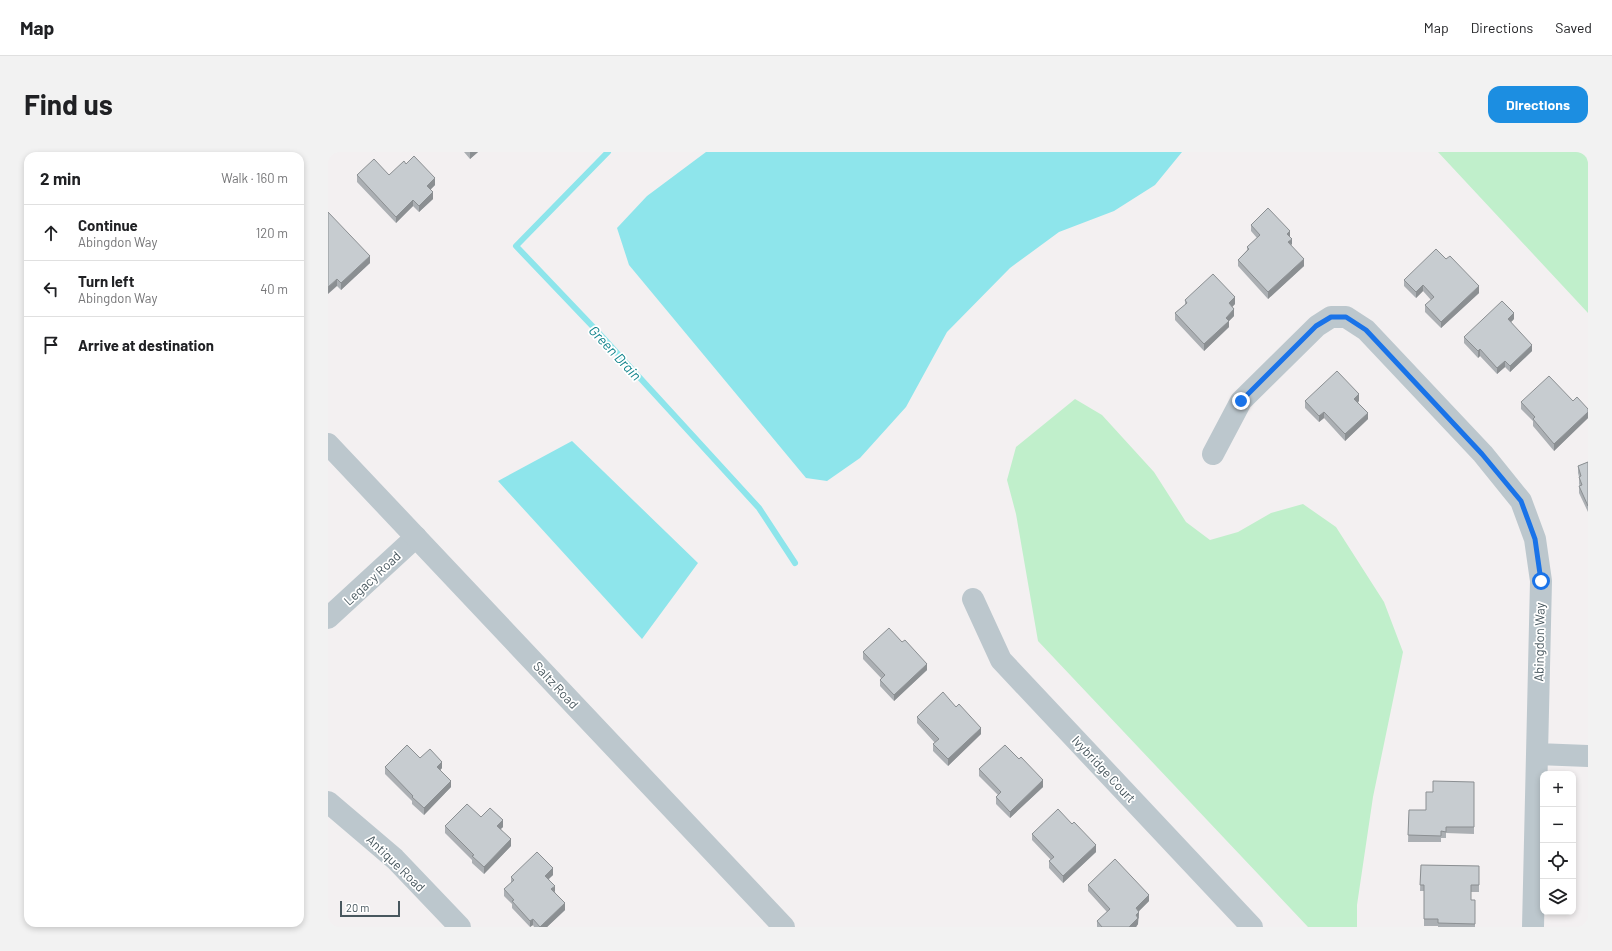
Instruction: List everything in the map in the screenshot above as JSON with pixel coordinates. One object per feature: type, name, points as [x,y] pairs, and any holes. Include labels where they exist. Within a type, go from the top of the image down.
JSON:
[{"type":"street","name":"Abingdon Way","points":[[1213,454],[1241,401],[1316,326],[1331,317],[1346,317],[1366,330],[1482,454],[1521,501],[1535,539],[1541,581],[1533,927]]},
{"type":"street","name":"Saltz Road","points":[[328,444],[784,927]]},
{"type":"street","name":"Legacy Road","points":[[328,618],[416,537]]},
{"type":"street","name":"Ivybridge Court","points":[[973,599],[1000,660],[1034,694],[1252,927]]},
{"type":"street","points":[[1537,754],[1588,756]]},
{"type":"street","name":"Antique Road","points":[[328,802],[395,859],[460,927]]},
{"type":"green space","points":[[1438,152],[1588,152],[1588,313]]},
{"type":"green space","points":[[1075,399],[1102,415],[1154,472],[1186,522],[1210,540],[1238,532],[1271,513],[1303,504],[1336,527],[1384,602],[1403,652],[1373,797],[1357,905],[1357,927],[1308,927],[1038,641],[1016,514],[1007,480],[1016,447]]},
{"type":"water","points":[[706,152],[1182,152],[1155,185],[1114,211],[1059,232],[1010,268],[947,332],[906,407],[860,458],[827,481],[806,478],[629,265],[617,228],[647,196]]},
{"type":"water","points":[[572,441],[698,563],[642,639],[498,481]]},
{"type":"building","points":[[414,156],[435,178],[427,186],[433,192],[419,206],[413,200],[396,217],[357,175],[374,159],[389,175],[404,161],[406,164]]},
{"type":"building","points":[[1268,208],[1290,231],[1287,234],[1292,239],[1288,242],[1304,259],[1268,292],[1238,260],[1249,249],[1247,247],[1260,235],[1251,225]]},
{"type":"building","points":[[328,212],[370,256],[341,283],[337,279],[328,287]]},
{"type":"building","points":[[1436,249],[1446,259],[1450,256],[1479,286],[1441,322],[1425,305],[1434,297],[1423,285],[1416,292],[1404,280]]},
{"type":"building","points":[[1213,274],[1235,297],[1229,303],[1234,309],[1226,318],[1229,321],[1204,344],[1175,313],[1187,303],[1185,300]]},
{"type":"building","points":[[1502,301],[1514,313],[1508,319],[1532,345],[1510,366],[1505,361],[1497,368],[1480,349],[1478,351],[1464,337]]},
{"type":"building","points":[[1337,371],[1359,394],[1354,399],[1368,413],[1345,434],[1324,412],[1319,416],[1305,401]]},
{"type":"building","points":[[1549,376],[1573,401],[1577,397],[1588,409],[1588,412],[1554,444],[1533,419],[1535,417],[1521,402]]},
{"type":"building","points":[[1588,462],[1588,506],[1579,486],[1582,485],[1579,477],[1581,476],[1578,466]]},
{"type":"building","points":[[889,628],[902,642],[905,640],[927,664],[894,695],[880,680],[885,675],[863,652]]},
{"type":"building","points":[[943,692],[956,707],[959,704],[981,728],[948,759],[933,744],[939,739],[917,717]]},
{"type":"building","points":[[407,745],[420,758],[430,749],[442,762],[437,767],[451,781],[424,808],[385,767]]},
{"type":"building","points":[[1005,745],[1019,759],[1021,757],[1043,780],[1010,812],[996,797],[1001,792],[979,769]]},
{"type":"building","points":[[1433,781],[1474,782],[1474,827],[1446,827],[1446,832],[1441,831],[1441,836],[1408,835],[1409,810],[1426,810],[1426,792],[1433,792]]},
{"type":"building","points":[[467,804],[481,817],[490,808],[503,820],[497,826],[511,839],[484,867],[445,826]]},
{"type":"building","points":[[1058,809],[1072,824],[1074,822],[1096,845],[1063,876],[1049,861],[1054,857],[1032,834]]},
{"type":"building","points":[[537,852],[553,868],[545,876],[555,886],[551,889],[565,903],[540,927],[533,919],[530,921],[512,901],[514,900],[504,889],[514,880],[511,877]]},
{"type":"building","points":[[1115,859],[1149,895],[1136,908],[1139,912],[1136,915],[1138,918],[1129,927],[1102,927],[1097,921],[1110,909],[1088,885]]},
{"type":"building","points":[[1421,865],[1479,866],[1479,885],[1471,885],[1471,900],[1475,900],[1475,924],[1438,923],[1438,919],[1424,919],[1424,885],[1420,885]]},
{"type":"waterway","name":"Green Drain","points":[[608,152],[516,246],[597,331],[759,508],[795,563]]},
{"type":"route","points":[[1241,401],[1316,326],[1331,317],[1346,317],[1366,330],[1482,454],[1521,501],[1535,539],[1541,581]]}]
